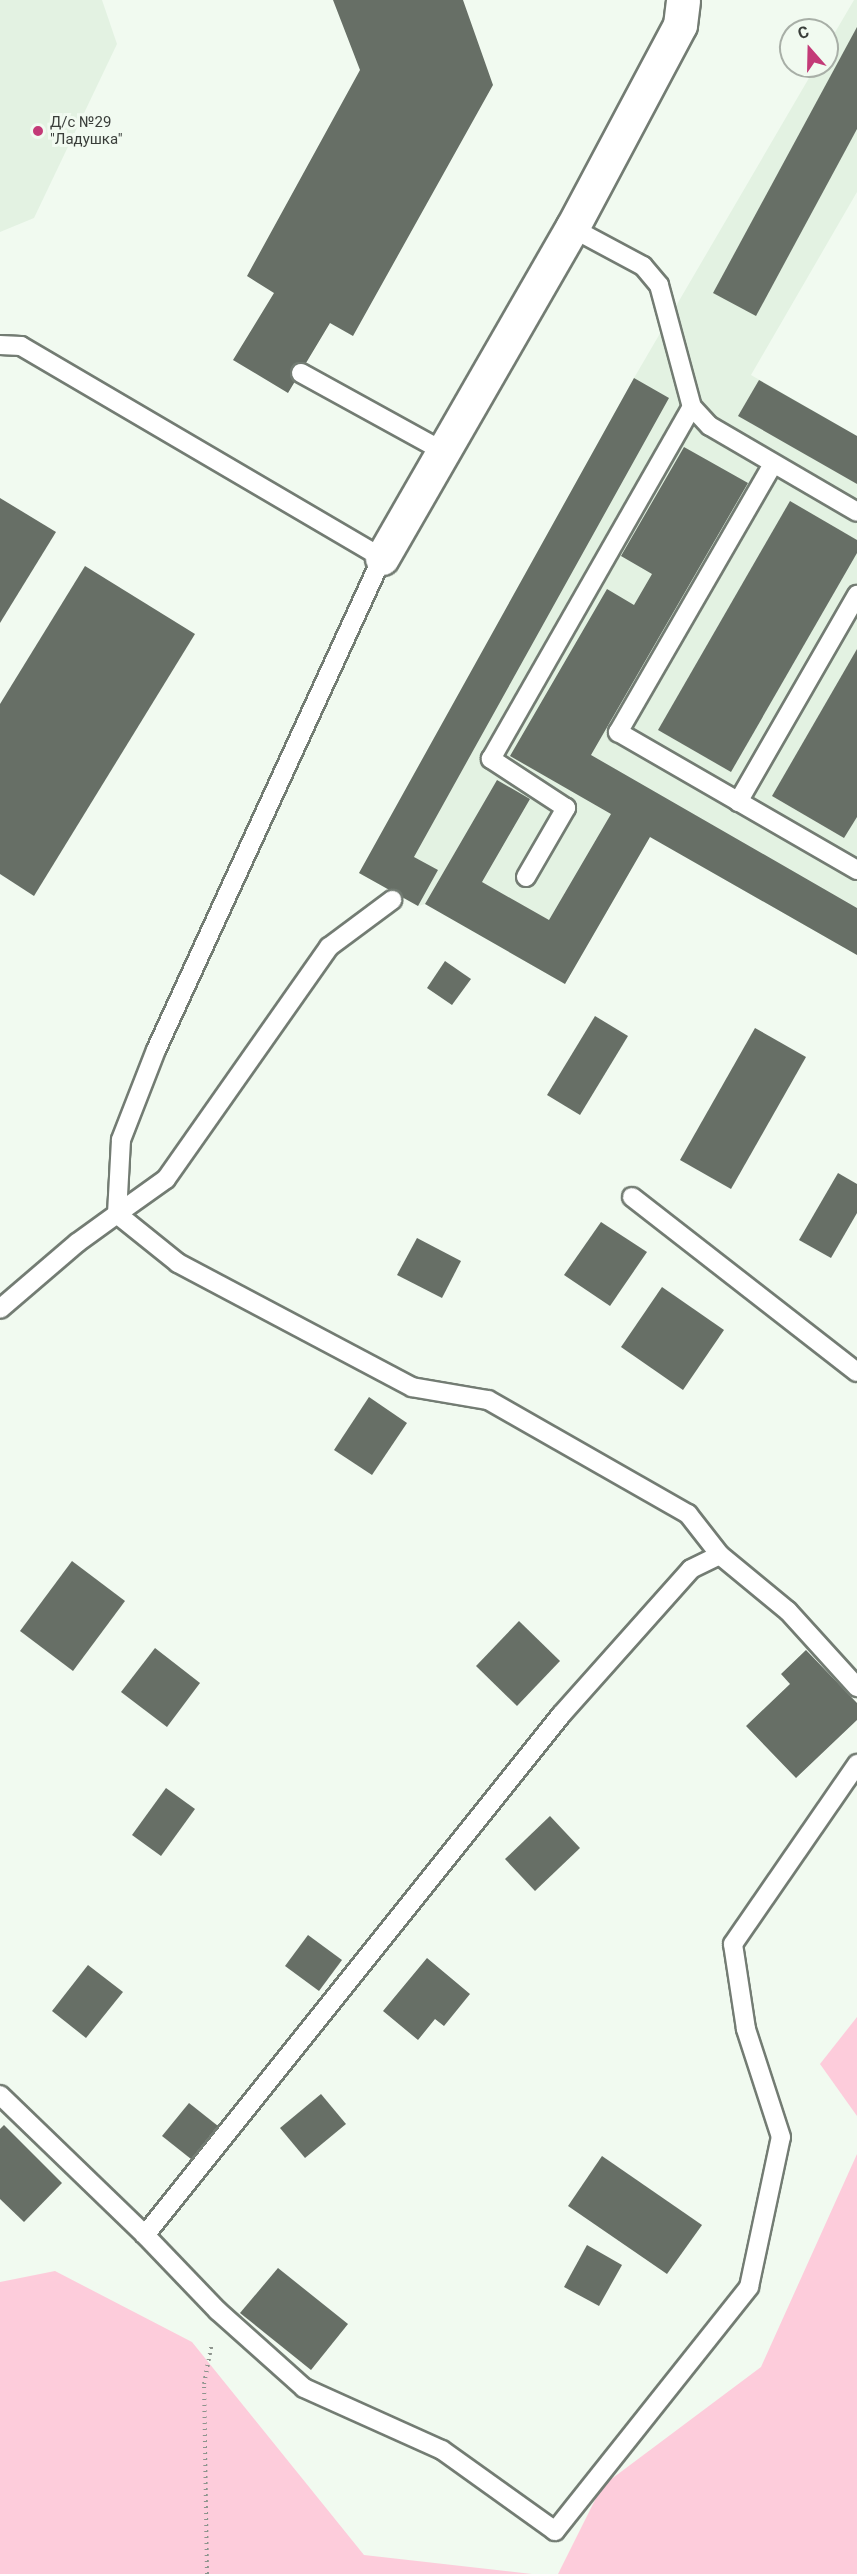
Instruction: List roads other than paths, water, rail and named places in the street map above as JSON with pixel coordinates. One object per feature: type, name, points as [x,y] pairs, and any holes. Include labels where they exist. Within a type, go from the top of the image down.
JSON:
[{"type":"street","points":[[382,558],[572,228],[680,25],[683,0]]},
{"type":"lane","points":[[572,228],[643,266],[659,285],[692,407],[710,426],[857,512]]},
{"type":"lane","points":[[0,345],[21,346],[382,558],[156,1050],[121,1140],[117,1215]]},
{"type":"lane","points":[[301,373],[443,451]]},
{"type":"lane","points":[[526,877],[566,808],[491,759],[692,407]]},
{"type":"lane","points":[[773,464],[618,732],[857,869]]},
{"type":"lane","points":[[738,802],[857,595]]},
{"type":"lane","points":[[0,1309],[77,1243],[166,1179],[329,948],[392,900]]},
{"type":"lane","points":[[632,1197],[856,1369]]},
{"type":"lane","points":[[117,1215],[178,1263],[412,1387],[488,1400],[688,1514],[720,1555],[788,1611],[857,1687]]},
{"type":"lane","points":[[145,2235],[561,1715],[691,1569],[720,1555]]},
{"type":"lane","points":[[0,2095],[145,2235],[218,2311],[304,2388],[442,2450],[555,2531],[749,2287],[781,2137],[746,2029],[733,1944],[857,1764]]},
{"type":"place","name":"Д/с №29 \"Ладушка\"","points":[[38,131]]}]
